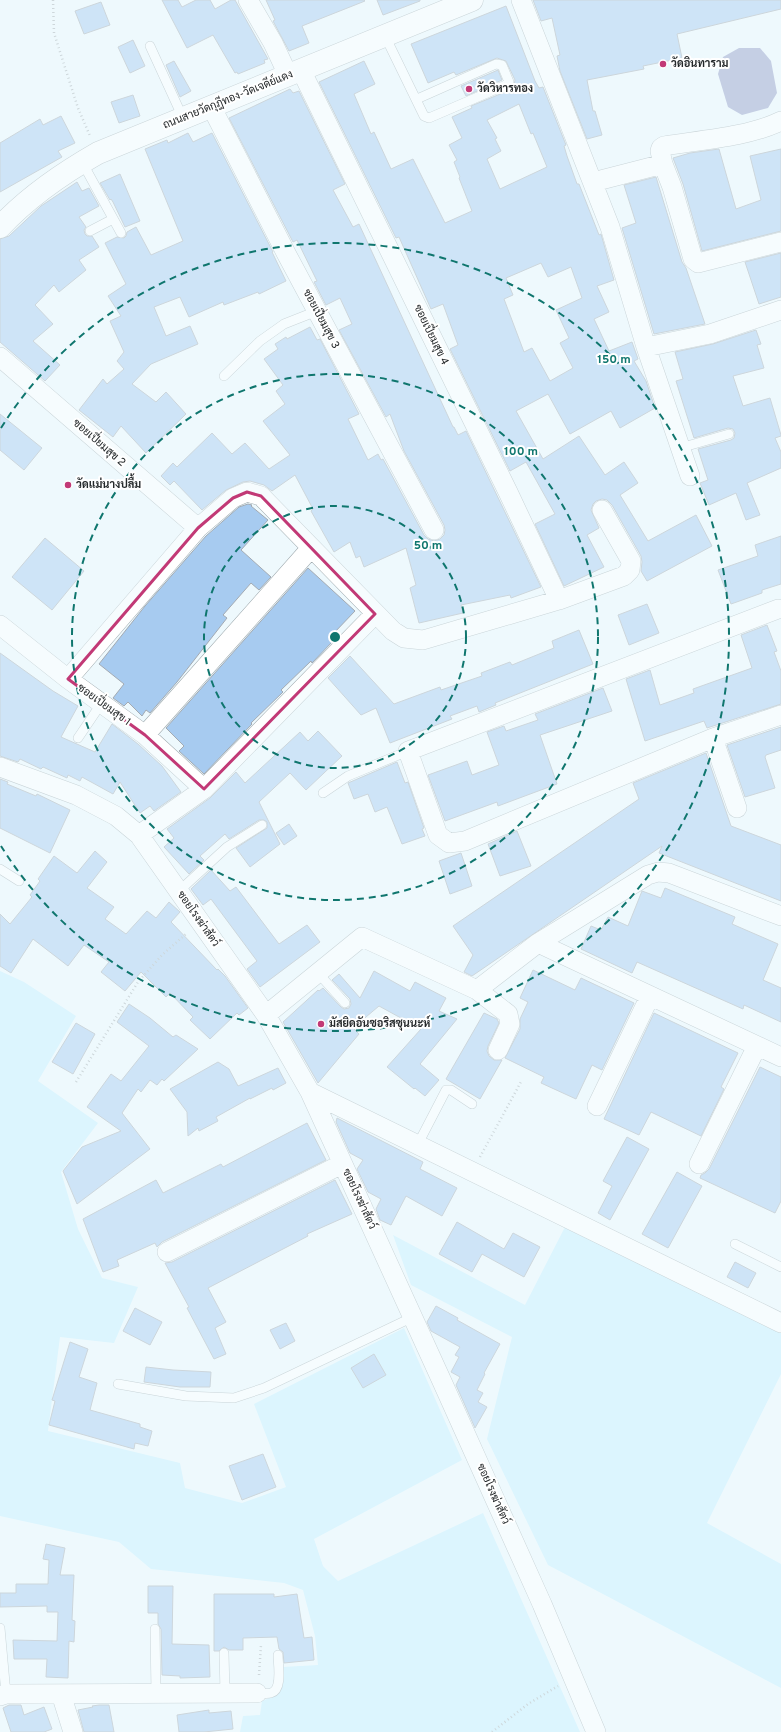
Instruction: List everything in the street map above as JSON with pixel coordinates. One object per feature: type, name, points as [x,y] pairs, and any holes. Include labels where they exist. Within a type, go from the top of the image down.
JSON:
[{"type":"main road","name":"ถนนสายวัดกุฎีทอง-วัดเจดีย์แดง","points":[[0,228],[29,200],[90,158],[211,106],[469,1]]},
{"type":"street","name":"ซอยเปี่ยมสุข 4","points":[[248,0],[273,43],[294,72],[505,485],[559,600]]},
{"type":"street","points":[[521,0],[610,227],[646,347],[690,476]]},
{"type":"street","name":"ซอยเปี่ยมสุข 3","points":[[211,106],[317,311],[434,530]]},
{"type":"street","points":[[781,121],[743,133],[664,146],[660,151],[695,262],[698,263],[781,242]]},
{"type":"street","points":[[593,182],[663,164]]},
{"type":"street","points":[[646,347],[710,334],[781,310]]},
{"type":"street","name":"ซอยเปี่ยมสุข 2","points":[[0,357],[198,528]]},
{"type":"street","points":[[68,679],[198,528],[233,498],[247,492],[261,496],[393,631],[404,638],[424,640],[559,600],[624,576],[630,570],[631,561],[602,510]]},
{"type":"street","points":[[145,735],[311,548]]},
{"type":"street","points":[[780,612],[408,751],[438,835],[448,843],[465,841],[713,738],[781,715]]},
{"type":"street","points":[[139,835],[204,789],[375,614]]},
{"type":"street","name":"ซอยเปี่ยมสุข 1","points":[[0,625],[68,679],[145,735],[204,789]]},
{"type":"street","points":[[713,738],[737,808]]},
{"type":"street","name":"ซอยโรงฆ่าสัตว์","points":[[0,767],[76,795],[116,816],[139,835],[266,1015],[310,1092],[538,1596],[596,1732]]},
{"type":"street","points":[[477,990],[538,944],[648,875],[658,872],[669,873],[781,916]]},
{"type":"street","points":[[266,1015],[362,937],[477,990],[508,1014],[510,1024],[498,1050]]},
{"type":"street","points":[[538,944],[781,1057]]},
{"type":"street","points":[[597,1106],[650,996]]},
{"type":"street","points":[[699,1164],[758,1046]]},
{"type":"street","points":[[310,1092],[781,1323]]},
{"type":"street","points":[[167,1252],[342,1164]]},
{"type":"street","points":[[3,1695],[258,1693]]},
{"type":"street","points":[[61,1694],[73,1732]]},
{"type":"lane","points":[[385,36],[424,116],[429,118],[508,84],[509,82],[502,65],[496,64],[417,99]]},
{"type":"lane","points":[[150,46],[183,118]]},
{"type":"lane","points":[[90,158],[113,219],[121,233]]},
{"type":"lane","points":[[90,231],[113,219]]},
{"type":"lane","points":[[224,376],[260,341],[284,324],[317,311]]},
{"type":"lane","points":[[680,448],[730,434]]},
{"type":"lane","points":[[78,738],[101,704]]},
{"type":"lane","points":[[323,793],[348,776],[408,751]]},
{"type":"lane","points":[[179,891],[227,847],[262,825]]},
{"type":"lane","points":[[0,869],[19,881]]},
{"type":"lane","points":[[318,973],[345,1003]]},
{"type":"lane","points":[[418,1144],[446,1090],[451,1090],[472,1104]]},
{"type":"lane","points":[[735,1244],[781,1267]]},
{"type":"lane","points":[[118,1384],[186,1396],[234,1398],[264,1388],[413,1317]]},
{"type":"lane","points":[[0,1628],[3,1695]]},
{"type":"lane","points":[[155,1630],[156,1694]]},
{"type":"lane","points":[[224,1653],[225,1693]]},
{"type":"lane","points":[[258,1693],[270,1693],[275,1691],[279,1685],[278,1655]]},
{"type":"path","points":[[53,0],[54,33],[78,108],[90,158]]},
{"type":"path","points":[[76,1082],[138,982],[162,955],[200,922]]},
{"type":"path","points":[[472,1171],[522,1080]]},
{"type":"path","points":[[258,1693],[261,1645]]},
{"type":"path","points":[[492,1732],[528,1704],[572,1677]]},
{"type":"highlighted area","points":[[247,492],[261,496],[375,614],[204,789],[145,735],[68,679],[198,528],[233,498]]},
{"type":"shaded area","points":[[739,48],[760,48],[771,61],[777,93],[768,108],[742,115],[728,107],[718,74],[723,57]]},
{"type":"shaded area","points":[[0,971],[24,982],[76,1016],[38,1081],[98,1123],[61,1172],[78,1229],[102,1278],[138,1287],[114,1343],[60,1337],[48,1431],[180,1463],[185,1488],[242,1503],[286,1487],[254,1404],[404,1328],[462,1460],[314,1539],[323,1566],[338,1581],[483,1513],[580,1732],[240,1732],[243,1716],[260,1715],[262,1701],[273,1696],[277,1692],[281,1684],[283,1667],[318,1665],[315,1636],[303,1590],[284,1583],[151,1569],[119,1542],[0,1516]]},
{"type":"shaded area","points":[[565,1227],[781,1333],[781,1374],[707,1523],[781,1564],[781,1688],[548,1565],[487,1439],[512,1337],[411,1285],[393,1235],[525,1305]]},
{"type":"building","points":[[162,0],[178,0],[182,7],[196,0],[210,0],[215,9],[231,0],[235,0],[268,59],[264,60],[265,63],[238,74],[237,72],[235,73],[213,35],[187,48]]},
{"type":"building","points":[[266,0],[365,1],[302,26],[309,43],[289,51],[273,21],[275,20]]},
{"type":"building","points":[[377,0],[420,0],[420,1],[383,15]]},
{"type":"building","points":[[533,0],[781,0],[781,9],[677,34],[682,58],[643,66],[644,69],[587,80],[593,111],[595,111],[602,135],[587,139],[560,71],[557,56],[560,55],[552,18],[541,21]]},
{"type":"building","points":[[101,2],[110,25],[84,34],[75,11]]},
{"type":"building","points":[[506,6],[535,81],[539,88],[543,87],[566,145],[564,146],[577,184],[579,184],[599,235],[601,234],[614,280],[597,286],[609,312],[594,319],[609,351],[632,342],[638,359],[634,361],[646,381],[655,408],[620,428],[611,411],[570,434],[548,394],[516,411],[543,459],[579,436],[605,475],[624,462],[638,483],[620,495],[648,541],[696,515],[712,546],[647,581],[641,571],[641,556],[612,505],[607,500],[602,499],[593,504],[591,510],[599,528],[587,535],[604,567],[564,586],[535,524],[555,514],[526,462],[510,471],[450,349],[458,345],[443,304],[431,309],[399,237],[396,238],[319,82],[364,61],[375,84],[354,94],[371,134],[374,132],[391,169],[413,159],[445,223],[472,211],[454,162],[457,160],[449,145],[462,138],[452,117],[472,108],[471,106],[510,90],[514,85],[515,80],[506,61],[497,58],[456,75],[454,72],[428,83],[411,44]],"holes":[[[519,104],[531,134],[533,133],[547,167],[500,189],[487,159],[501,151],[495,139],[497,138],[487,120]],[[541,263],[548,277],[571,267],[582,298],[556,310],[569,338],[560,343],[573,368],[550,381],[532,348],[524,352],[504,299],[513,295],[506,278]]]},
{"type":"building","points":[[133,40],[145,66],[130,73],[118,47]]},
{"type":"building","points":[[174,61],[191,91],[180,97],[166,65]]},
{"type":"building","points":[[498,70],[502,80],[466,96],[461,86]]},
{"type":"building","points":[[290,89],[293,93],[299,91],[345,184],[333,190],[353,227],[359,224],[453,427],[458,435],[466,431],[541,587],[511,598],[510,595],[461,605],[463,613],[419,623],[410,588],[416,585],[406,548],[364,567],[360,556],[356,558],[350,542],[334,552],[311,511],[313,509],[295,475],[272,491],[264,485],[250,481],[243,482],[226,490],[202,510],[174,481],[170,485],[161,476],[173,463],[177,467],[212,433],[232,454],[245,443],[269,469],[290,455],[263,421],[285,404],[276,391],[283,385],[264,359],[278,349],[275,344],[286,337],[287,339],[310,327],[317,340],[320,339],[359,414],[348,419],[368,460],[378,454],[381,460],[383,459],[424,535],[428,539],[434,541],[440,539],[444,535],[444,525],[404,451],[390,414],[386,417],[339,330],[352,324],[340,298],[326,305],[314,282],[317,281],[297,240],[293,242],[229,118]]},
{"type":"building","points":[[133,95],[140,116],[119,123],[111,102]]},
{"type":"building","points":[[61,116],[75,143],[58,151],[62,157],[0,192],[0,143],[40,119],[43,125]]},
{"type":"building","points":[[188,133],[193,142],[212,133],[273,252],[286,281],[259,294],[258,292],[224,305],[223,302],[189,317],[180,297],[154,307],[166,336],[190,326],[198,344],[151,364],[132,384],[156,402],[166,392],[186,414],[146,453],[121,426],[113,437],[79,410],[103,379],[107,384],[124,369],[117,361],[124,352],[110,321],[121,316],[108,296],[126,284],[105,243],[117,237],[124,238],[127,232],[136,227],[151,255],[183,241],[145,149],[167,140],[168,143]]},
{"type":"building","points":[[719,149],[736,209],[761,200],[750,156],[781,149],[781,231],[702,251],[683,184],[673,158],[690,153]]},
{"type":"building","points":[[120,174],[140,221],[125,227],[113,202],[111,199],[110,200],[100,183]]},
{"type":"building","points":[[656,177],[682,262],[686,268],[705,324],[654,334],[622,228],[636,223],[624,185]]},
{"type":"building","points":[[77,182],[82,191],[89,188],[99,206],[79,217],[86,227],[84,230],[85,234],[87,236],[92,236],[99,247],[79,260],[86,270],[59,292],[54,285],[35,305],[53,324],[33,341],[60,365],[45,381],[0,342],[0,239],[9,236],[41,206]]},
{"type":"building","points":[[781,253],[781,297],[759,304],[745,262]]},
{"type":"building","points":[[756,330],[761,344],[757,345],[764,368],[733,376],[743,406],[770,398],[781,435],[775,438],[781,452],[781,468],[747,483],[760,515],[746,520],[736,493],[709,505],[700,483],[708,480],[698,449],[731,440],[734,438],[735,433],[733,429],[728,428],[694,438],[676,381],[683,379],[675,352],[713,344]]},
{"type":"building","points":[[0,414],[42,448],[24,470],[0,450]]},
{"type":"building","points":[[248,504],[252,505],[251,506],[268,520],[241,550],[271,577],[259,590],[251,583],[223,615],[227,618],[177,682],[150,713],[146,710],[142,716],[128,702],[124,706],[113,698],[124,684],[99,664],[145,606],[206,536],[239,507]]},
{"type":"building","points":[[781,536],[781,584],[762,590],[762,593],[731,604],[718,570],[758,556],[755,545]]},
{"type":"building","points":[[45,538],[84,571],[52,610],[12,577]]},
{"type":"building","points":[[308,568],[355,611],[333,634],[336,637],[334,640],[312,663],[311,661],[281,690],[283,692],[251,723],[252,724],[204,774],[179,751],[184,746],[166,728]]},
{"type":"building","points":[[647,604],[659,633],[629,645],[618,615]]},
{"type":"building","points":[[767,625],[777,651],[774,652],[781,671],[781,704],[707,728],[704,721],[645,741],[626,679],[650,670],[660,705],[694,693],[693,689],[752,668],[741,635]]},
{"type":"building","points":[[579,630],[593,664],[495,703],[496,705],[479,712],[477,706],[450,716],[452,719],[390,743],[376,708],[361,715],[328,678],[350,656],[394,704],[440,687],[441,690],[482,676],[481,673],[510,662],[512,665],[554,648],[552,641]]},
{"type":"building","points":[[0,653],[53,691],[78,706],[61,737],[95,752],[112,724],[138,744],[162,766],[181,792],[154,811],[150,806],[140,813],[120,782],[113,794],[82,777],[80,781],[68,775],[67,778],[43,767],[41,769],[20,759],[18,762],[0,756]]},
{"type":"building","points":[[603,688],[612,711],[540,735],[557,784],[498,806],[497,802],[445,821],[428,775],[467,761],[472,775],[499,765],[487,732],[504,726],[506,731],[538,720],[535,714]]},
{"type":"building","points":[[781,727],[781,750],[766,755],[765,757],[775,788],[745,797],[727,745]]},
{"type":"building","points":[[318,731],[342,756],[306,790],[290,773],[259,802],[280,844],[250,867],[236,848],[267,828],[267,822],[264,820],[259,820],[229,839],[225,834],[200,856],[204,860],[189,874],[164,847],[174,838],[167,829],[210,798],[236,772],[245,783],[300,732],[308,741]]},
{"type":"building","points":[[706,753],[731,826],[781,845],[781,901],[659,853],[662,846],[472,976],[464,972],[473,955],[453,926],[639,799],[633,783]]},
{"type":"building","points":[[397,762],[405,783],[408,782],[424,828],[422,829],[425,836],[402,844],[387,807],[375,812],[368,794],[354,799],[348,783]]},
{"type":"building","points":[[0,779],[8,782],[7,784],[36,796],[37,794],[70,810],[50,853],[0,828]]},
{"type":"building","points":[[289,824],[297,836],[284,845],[276,833]]},
{"type":"building","points":[[517,831],[531,866],[500,876],[488,844]]},
{"type":"building","points":[[95,851],[107,862],[87,888],[114,907],[105,919],[126,934],[147,911],[156,918],[169,902],[180,912],[171,922],[217,970],[218,969],[225,976],[248,1008],[239,1015],[237,1013],[210,1039],[190,1020],[193,1017],[170,993],[166,997],[141,972],[125,991],[101,972],[109,962],[84,945],[68,966],[33,939],[11,973],[0,966],[0,914],[10,924],[32,897],[30,895],[40,881],[38,879],[54,856],[77,873]]},
{"type":"building","points":[[461,853],[472,886],[450,894],[439,861]]},
{"type":"building","points":[[211,870],[230,891],[236,887],[279,944],[307,925],[320,942],[260,987],[247,969],[257,961],[211,899],[203,905],[191,889]]},
{"type":"building","points":[[665,888],[735,917],[732,924],[778,944],[763,980],[781,988],[781,1022],[744,1005],[743,1009],[637,962],[632,973],[581,949],[591,926],[601,930],[608,917],[628,926],[642,891],[661,898]]},
{"type":"building","points":[[533,970],[575,990],[581,978],[634,1003],[602,1070],[592,1065],[576,1099],[541,1083],[544,1077],[505,1058],[520,1029],[520,1019],[528,1002],[520,998]]},
{"type":"building","points":[[374,971],[410,991],[415,982],[446,998],[439,1011],[457,1019],[420,1064],[439,1080],[425,1096],[387,1067],[421,1029],[379,1006],[353,1028],[359,1034],[318,1083],[283,1022],[318,990],[319,991],[323,988],[341,1007],[344,1009],[349,1008],[351,1004],[350,999],[332,980],[339,974],[360,998]]},
{"type":"building","points":[[129,1004],[150,1018],[173,1037],[176,1035],[198,1049],[164,1081],[162,1079],[157,1085],[150,1080],[141,1092],[138,1089],[122,1113],[150,1149],[77,1204],[63,1171],[82,1147],[121,1131],[87,1107],[111,1074],[121,1081],[149,1046],[117,1022]]},
{"type":"building","points":[[484,1013],[497,1019],[499,1023],[487,1051],[489,1056],[494,1060],[502,1060],[480,1099],[446,1079]]},
{"type":"building","points":[[654,1013],[738,1053],[721,1087],[724,1089],[701,1136],[651,1112],[639,1135],[604,1119]]},
{"type":"building","points":[[76,1023],[95,1034],[73,1074],[52,1062]]},
{"type":"building","points":[[218,1062],[229,1069],[238,1086],[278,1068],[286,1083],[273,1090],[272,1088],[250,1098],[216,1117],[218,1121],[199,1131],[198,1128],[188,1136],[187,1112],[170,1089]]},
{"type":"building","points":[[760,1067],[781,1077],[781,1201],[775,1213],[700,1178],[701,1175],[709,1169]]},
{"type":"building","points":[[337,1118],[423,1162],[420,1169],[457,1188],[442,1216],[406,1196],[391,1225],[380,1220],[376,1209],[381,1199],[368,1192],[357,1169],[363,1160],[350,1153],[336,1122]]},
{"type":"building","points":[[307,1123],[326,1160],[162,1242],[157,1247],[155,1243],[117,1260],[119,1266],[103,1272],[83,1219],[156,1180],[163,1193],[221,1164],[223,1167]]},
{"type":"building","points":[[627,1137],[649,1149],[610,1220],[598,1213],[612,1186],[603,1181]]},
{"type":"building","points":[[677,1172],[702,1186],[668,1248],[642,1234]]},
{"type":"building","points":[[335,1180],[352,1214],[307,1234],[308,1236],[208,1288],[226,1322],[215,1328],[226,1354],[214,1359],[187,1308],[189,1307],[165,1263],[172,1262]]},
{"type":"building","points":[[457,1222],[504,1249],[513,1233],[540,1247],[524,1277],[482,1254],[472,1272],[439,1254]]},
{"type":"building","points":[[735,1262],[756,1273],[748,1288],[727,1277]]},
{"type":"building","points":[[436,1306],[458,1318],[457,1320],[500,1344],[484,1373],[485,1374],[477,1390],[483,1393],[478,1402],[487,1407],[475,1428],[456,1385],[460,1377],[451,1372],[459,1357],[455,1355],[460,1347],[431,1331],[427,1322]]},
{"type":"building","points":[[135,1308],[162,1322],[150,1345],[123,1331]]},
{"type":"building","points":[[286,1323],[295,1341],[280,1349],[270,1330]]},
{"type":"building","points":[[70,1342],[88,1349],[79,1377],[97,1383],[90,1410],[140,1424],[140,1427],[152,1431],[148,1446],[135,1443],[134,1449],[49,1425],[55,1401],[52,1400]]},
{"type":"building","points":[[374,1354],[386,1375],[363,1388],[351,1368]]},
{"type":"building","points":[[146,1367],[211,1372],[210,1387],[180,1387],[144,1382]]},
{"type":"building","points":[[263,1454],[276,1487],[242,1500],[229,1466]]},
{"type":"building","points":[[46,1544],[65,1548],[60,1575],[74,1575],[72,1620],[75,1621],[74,1642],[69,1641],[68,1678],[46,1677],[47,1659],[14,1659],[13,1640],[57,1641],[58,1612],[47,1612],[47,1606],[0,1607],[0,1593],[16,1593],[16,1584],[48,1584],[49,1560],[43,1559]]},
{"type":"building","points":[[148,1586],[173,1586],[172,1644],[209,1645],[210,1677],[180,1678],[180,1676],[162,1675],[161,1629],[158,1624],[158,1613],[148,1613]]},
{"type":"building","points":[[214,1594],[274,1594],[274,1597],[297,1594],[304,1638],[312,1637],[314,1660],[284,1663],[283,1652],[279,1649],[277,1637],[243,1638],[243,1650],[229,1650],[224,1647],[219,1651],[214,1651]]},
{"type":"building","points":[[9,1705],[21,1705],[24,1715],[44,1707],[52,1729],[44,1732],[11,1732],[3,1708]]},
{"type":"building","points":[[99,1705],[109,1705],[114,1732],[84,1732],[78,1710]]},
{"type":"building","points":[[209,1710],[209,1713],[231,1711],[233,1729],[204,1732],[179,1732],[177,1715]]},
{"type":"place","name":"วัดอินทาราม","points":[[663,64]]},
{"type":"place","name":"วัดวิหารทอง","points":[[469,89]]},
{"type":"place","name":"วัดแม่นางปลื้ม","points":[[68,485]]},
{"type":"place","name":"มัสยิดอันซอริสซุนนะห์","points":[[321,1024]]}]
